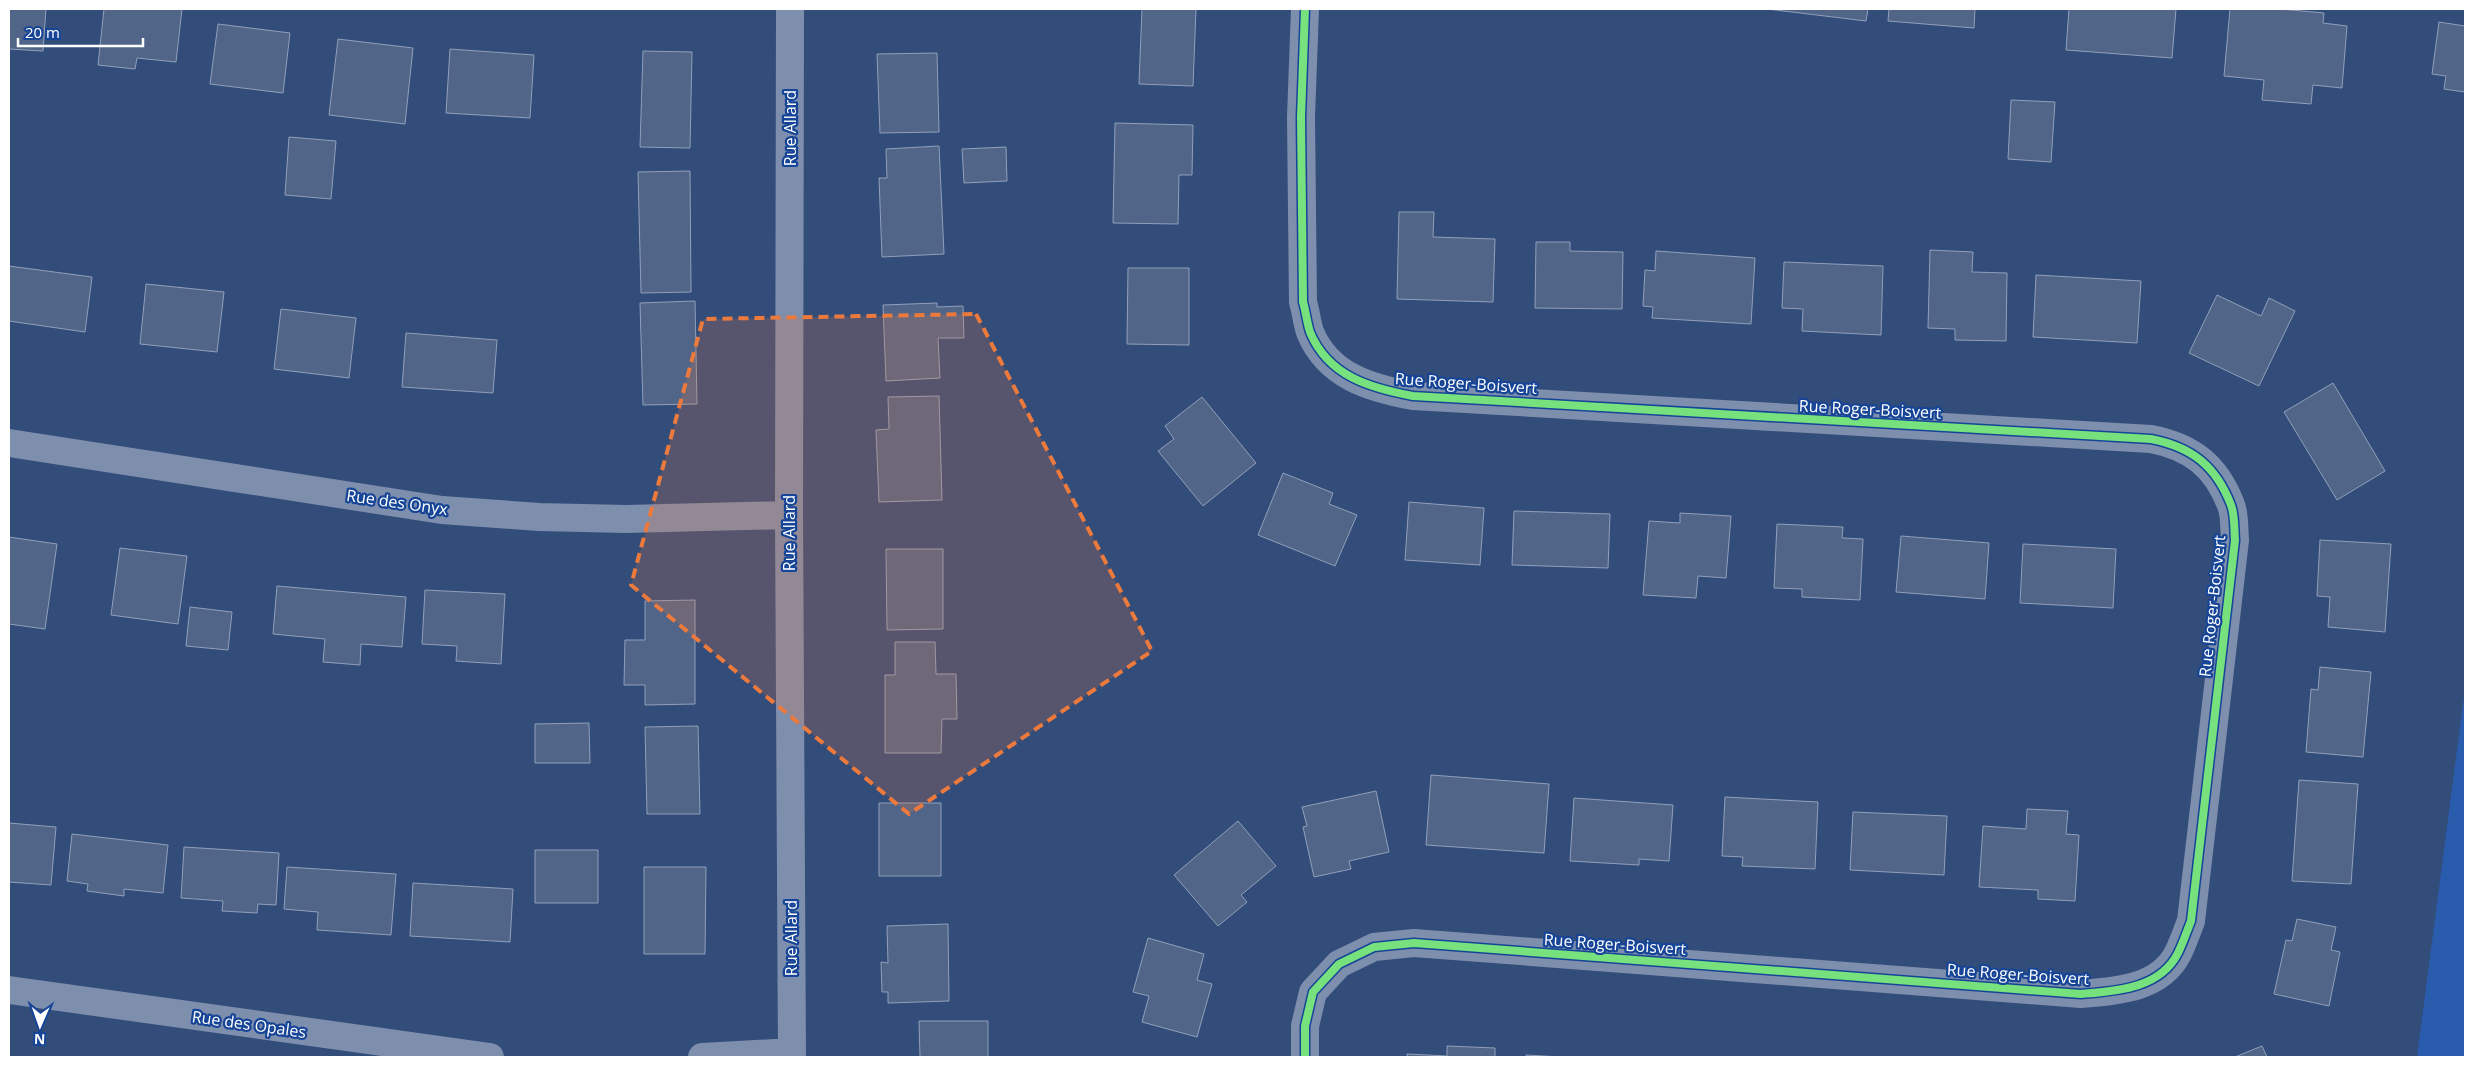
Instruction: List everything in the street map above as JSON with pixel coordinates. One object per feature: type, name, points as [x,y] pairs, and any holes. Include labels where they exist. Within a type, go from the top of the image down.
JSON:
[{"type":"street","name":"Rue Allard","points":[[790,9],[789,515],[792,1055]]},
{"type":"street","name":"Rue Roger-Boisvert","points":[[1305,9],[1301,117],[1303,302],[1310,332],[1323,354],[1346,374],[1377,390],[1413,396],[2152,439],[2174,444],[2197,456],[2216,477],[2232,507],[2235,540],[2191,920],[2177,956],[2156,978],[2121,991],[2081,994],[1414,943],[1374,947],[1340,964],[1326,978],[1313,992],[1306,1026],[1306,1057]]},
{"type":"street","name":"Rue des Onyx","points":[[9,443],[442,510],[539,517],[626,519],[789,515]]},
{"type":"street","name":"Rue des Opales","points":[[9,990],[490,1057]]},
{"type":"street","points":[[702,1057],[792,1055]]},
{"type":"highlighted area","points":[[976,314],[1152,651],[909,814],[631,585],[703,319]]},
{"type":"shaded area","points":[[2465,689],[2465,1057],[2417,1057]]},
{"type":"building","points":[[9,9],[46,9],[43,51],[9,49]]},
{"type":"building","points":[[104,9],[182,9],[176,62],[137,58],[135,69],[98,65]]},
{"type":"building","points":[[1142,9],[1196,9],[1193,86],[1139,84]]},
{"type":"building","points":[[1767,9],[1868,9],[1866,21]]},
{"type":"building","points":[[1889,9],[1975,9],[1974,28],[1888,21]]},
{"type":"building","points":[[2069,9],[2176,9],[2172,58],[2066,50]]},
{"type":"building","points":[[2230,9],[2280,9],[2324,13],[2323,23],[2347,26],[2342,88],[2313,85],[2311,104],[2262,100],[2264,80],[2224,76]]},
{"type":"building","points":[[2439,22],[2465,26],[2465,92],[2444,89],[2446,76],[2432,74]]},
{"type":"building","points":[[218,24],[290,33],[283,93],[210,84]]},
{"type":"building","points":[[338,39],[413,48],[405,124],[329,115]]},
{"type":"building","points":[[450,49],[534,55],[530,118],[446,113]]},
{"type":"building","points":[[643,51],[692,52],[690,148],[640,147]]},
{"type":"building","points":[[937,53],[939,132],[880,133],[877,54]]},
{"type":"building","points":[[2011,100],[2055,102],[2051,162],[2008,159]]},
{"type":"building","points":[[1115,123],[1193,125],[1192,175],[1179,175],[1178,224],[1113,223]]},
{"type":"building","points":[[289,137],[336,141],[331,199],[285,195]]},
{"type":"building","points":[[939,146],[944,254],[882,257],[879,178],[887,178],[886,149]]},
{"type":"building","points":[[1006,147],[1007,181],[964,183],[962,149]]},
{"type":"building","points":[[690,171],[691,292],[641,293],[638,172]]},
{"type":"building","points":[[1399,212],[1434,212],[1433,237],[1495,239],[1493,302],[1397,299]]},
{"type":"building","points":[[1536,242],[1570,242],[1570,251],[1623,252],[1622,309],[1535,308]]},
{"type":"building","points":[[1930,250],[1973,252],[1972,272],[2007,273],[2006,341],[1955,340],[1955,329],[1928,328]]},
{"type":"building","points":[[1656,251],[1755,258],[1751,324],[1652,318],[1653,307],[1643,306],[1645,270],[1655,271]]},
{"type":"building","points":[[1784,262],[1883,266],[1881,335],[1802,331],[1803,309],[1782,308]]},
{"type":"building","points":[[9,266],[92,277],[85,332],[9,321]]},
{"type":"building","points":[[1128,268],[1189,268],[1189,345],[1127,344]]},
{"type":"building","points":[[2036,275],[2141,281],[2137,343],[2033,337]]},
{"type":"building","points":[[146,284],[224,292],[217,352],[140,344]]},
{"type":"building","points":[[2217,295],[2261,316],[2269,298],[2295,311],[2259,386],[2189,353]]},
{"type":"building","points":[[695,301],[697,404],[643,405],[640,303]]},
{"type":"building","points":[[937,303],[937,307],[963,306],[964,338],[938,338],[940,378],[886,381],[883,305]]},
{"type":"building","points":[[281,309],[356,318],[349,378],[274,369]]},
{"type":"building","points":[[406,333],[497,340],[493,393],[402,387]]},
{"type":"building","points":[[2333,383],[2385,471],[2337,500],[2284,412]]},
{"type":"building","points":[[939,396],[942,500],[879,502],[876,430],[889,429],[888,397]]},
{"type":"building","points":[[1202,397],[1256,463],[1203,506],[1158,451],[1174,439],[1165,426]]},
{"type":"building","points":[[1283,473],[1333,493],[1329,504],[1357,515],[1335,566],[1258,535]]},
{"type":"building","points":[[1409,502],[1484,508],[1480,565],[1405,560]]},
{"type":"building","points":[[1514,511],[1610,514],[1608,568],[1512,565]]},
{"type":"building","points":[[1680,513],[1731,516],[1726,578],[1698,576],[1696,598],[1643,595],[1649,521],[1680,523]]},
{"type":"building","points":[[1777,524],[1843,527],[1842,538],[1863,539],[1860,600],[1802,597],[1802,589],[1774,588]]},
{"type":"building","points":[[1901,536],[1989,543],[1985,599],[1896,592]]},
{"type":"building","points":[[9,537],[57,544],[45,629],[9,624]]},
{"type":"building","points":[[2320,540],[2391,544],[2385,632],[2328,627],[2330,597],[2317,596]]},
{"type":"building","points":[[2023,544],[2116,549],[2113,608],[2020,603]]},
{"type":"building","points":[[120,548],[187,556],[178,624],[111,615]]},
{"type":"building","points":[[886,549],[943,549],[943,629],[887,630]]},
{"type":"building","points":[[277,586],[406,597],[402,647],[361,644],[360,665],[323,662],[325,639],[273,634]]},
{"type":"building","points":[[425,590],[505,594],[501,664],[456,661],[457,646],[422,644]]},
{"type":"building","points":[[695,600],[695,704],[645,705],[645,685],[624,685],[625,640],[645,640],[645,601]]},
{"type":"building","points":[[190,607],[232,612],[228,650],[186,646]]},
{"type":"building","points":[[895,642],[935,642],[936,674],[956,674],[957,719],[942,719],[941,753],[885,753],[885,675],[895,675]]},
{"type":"building","points":[[2320,667],[2371,672],[2363,757],[2306,752],[2311,689],[2318,690]]},
{"type":"building","points":[[589,723],[590,763],[535,763],[535,724]]},
{"type":"building","points":[[698,726],[700,814],[647,814],[645,727]]},
{"type":"building","points":[[1431,775],[1549,784],[1544,853],[1426,845]]},
{"type":"building","points":[[2299,780],[2358,784],[2351,884],[2292,881]]},
{"type":"building","points":[[1376,791],[1389,852],[1349,861],[1351,869],[1314,877],[1303,827],[1307,826],[1302,807]]},
{"type":"building","points":[[1725,797],[1818,802],[1815,869],[1742,866],[1743,857],[1722,856]]},
{"type":"building","points":[[1574,798],[1673,805],[1669,861],[1639,859],[1639,865],[1570,861]]},
{"type":"building","points":[[879,803],[941,803],[941,876],[879,876]]},
{"type":"building","points":[[2027,809],[2068,811],[2066,834],[2079,835],[2075,901],[2038,899],[2038,890],[1979,887],[1983,826],[2026,829]]},
{"type":"building","points":[[1853,812],[1947,816],[1944,875],[1850,870]]},
{"type":"building","points":[[1238,821],[1276,866],[1241,895],[1247,902],[1218,926],[1174,875]]},
{"type":"building","points":[[9,823],[56,827],[51,885],[9,882]]},
{"type":"building","points":[[72,834],[168,845],[163,893],[124,889],[124,896],[87,891],[88,884],[67,881]]},
{"type":"building","points":[[184,847],[279,853],[276,905],[258,904],[257,913],[222,911],[223,901],[181,898]]},
{"type":"building","points":[[535,850],[598,850],[598,903],[535,903]]},
{"type":"building","points":[[287,867],[396,874],[391,935],[317,930],[318,912],[284,909]]},
{"type":"building","points":[[644,867],[706,867],[705,954],[644,954]]},
{"type":"building","points":[[413,883],[513,889],[510,942],[410,936]]},
{"type":"building","points":[[2297,919],[2336,927],[2331,950],[2340,952],[2329,1006],[2274,994],[2286,940],[2292,941]]},
{"type":"building","points":[[948,924],[949,1001],[888,1003],[888,992],[882,992],[881,962],[888,963],[887,926]]},
{"type":"building","points":[[1148,938],[1204,954],[1197,980],[1212,984],[1197,1037],[1142,1022],[1149,996],[1133,992]]},
{"type":"building","points":[[919,1021],[988,1021],[988,1057],[920,1057]]},
{"type":"building","points":[[1447,1046],[1495,1048],[1495,1057],[1407,1057],[1407,1054],[1447,1056]]},
{"type":"building","points":[[2262,1046],[2267,1057],[2235,1057]]},
{"type":"building","points":[[1526,1055],[1561,1057],[1526,1057]]},
{"type":"cycle path","points":[[1305,9],[1301,117],[1303,302],[1310,332],[1318,347],[1328,359],[1352,378],[1381,389],[1413,396],[2151,439],[2179,447],[2201,460],[2210,469],[2218,479],[2231,505],[2234,518],[2235,540],[2191,921],[2180,949],[2170,965],[2149,981],[2122,989],[2081,994],[1414,943],[1374,947],[1339,964],[1313,992],[1305,1026],[1305,1057]]}]
